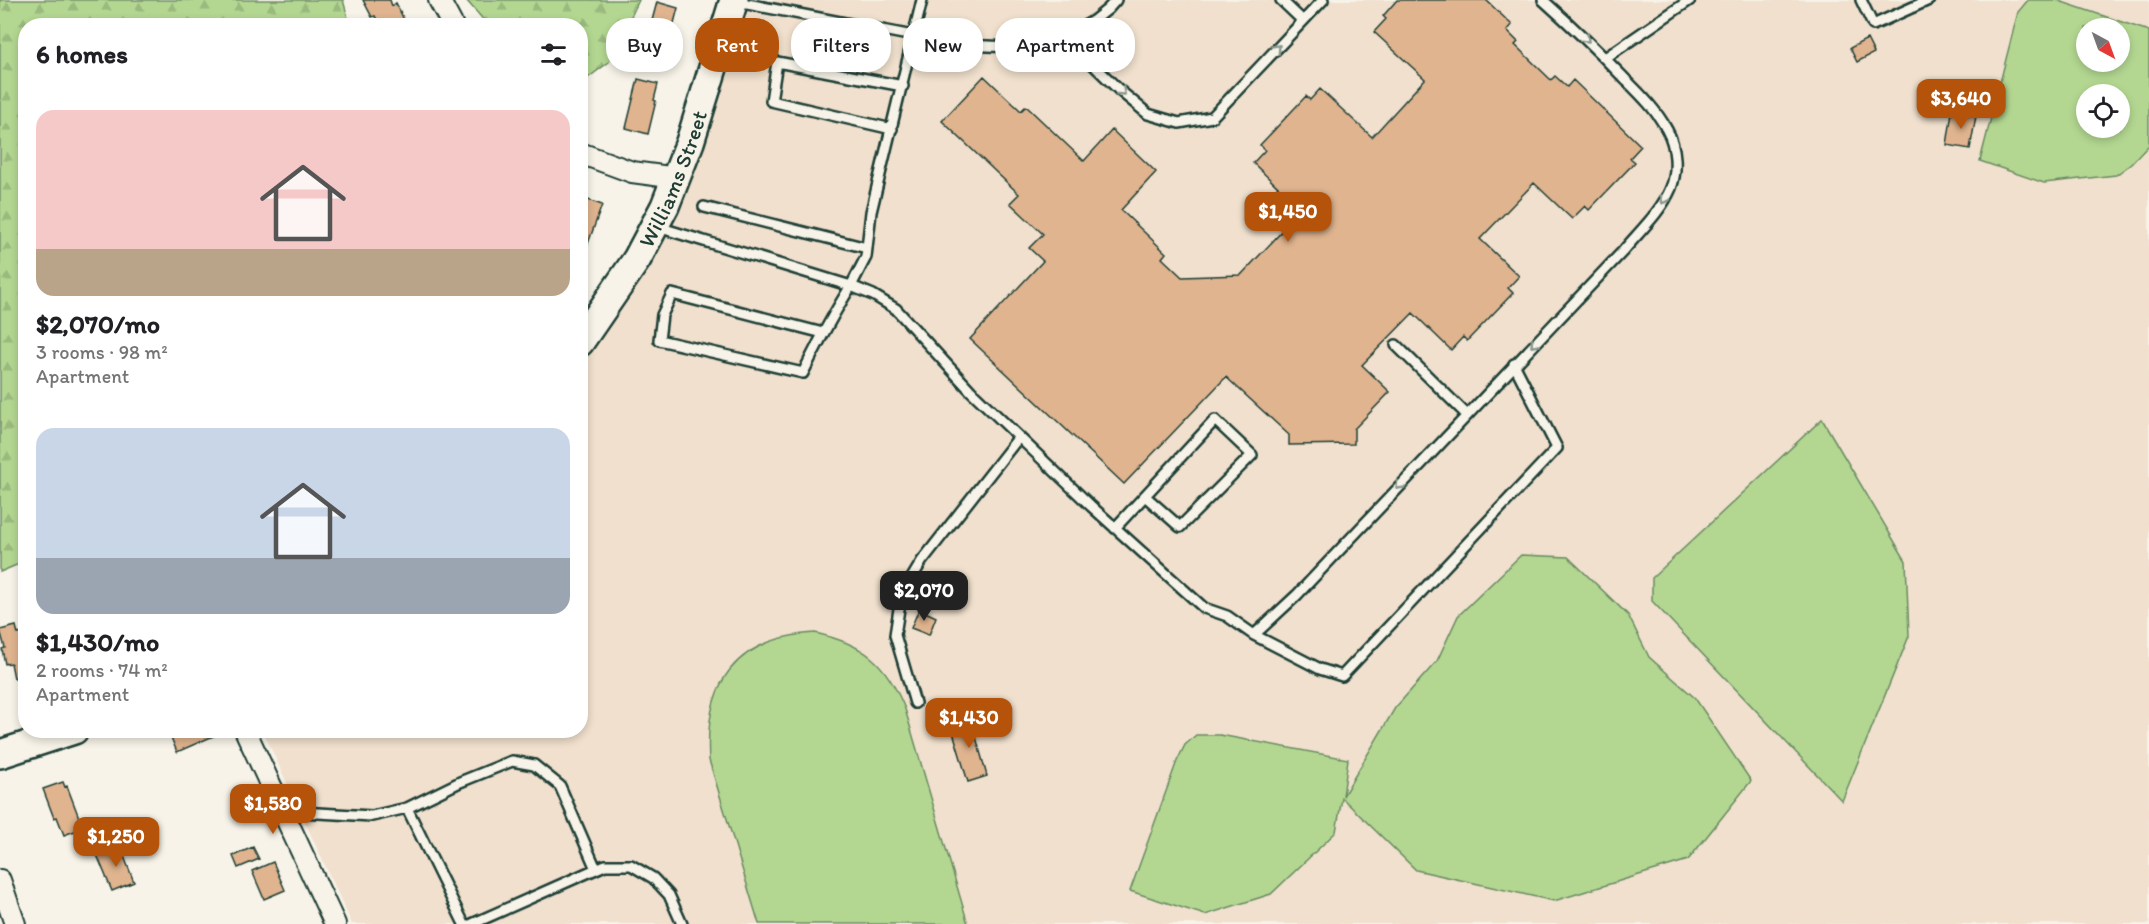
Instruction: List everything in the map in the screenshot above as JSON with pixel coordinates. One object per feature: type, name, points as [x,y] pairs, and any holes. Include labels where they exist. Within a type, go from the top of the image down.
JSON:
[{"type":"street","points":[[439,0],[449,18]]},
{"type":"street","name":"Williams Street","points":[[588,331],[621,285],[655,226],[677,178],[734,1]]},
{"type":"street","points":[[588,156],[632,172],[677,178]]},
{"type":"street","points":[[0,754],[49,738]]},
{"type":"street","points":[[248,738],[335,924]]},
{"type":"street","points":[[0,880],[15,924]]},
{"type":"lane","points":[[918,18],[922,0]]},
{"type":"lane","points":[[1097,18],[1116,0]]},
{"type":"lane","points":[[1281,0],[1303,21]]},
{"type":"lane","points":[[1101,72],[1148,114],[1179,123],[1212,117],[1323,0]]},
{"type":"lane","points":[[1254,635],[1297,595],[1466,414],[1624,250],[1660,208],[1671,188],[1675,170],[1673,148],[1668,130],[1649,104],[1605,58],[1543,0]]},
{"type":"lane","points":[[1605,58],[1690,0]]},
{"type":"lane","points":[[1861,0],[1873,25],[1929,0]]},
{"type":"lane","points":[[734,1],[903,34]]},
{"type":"lane","points":[[892,129],[771,101],[777,62],[903,86]]},
{"type":"lane","points":[[823,333],[672,294],[662,315],[659,340],[803,373],[823,333],[831,316],[851,286],[866,257],[871,212],[906,72]]},
{"type":"lane","points":[[704,207],[867,248]]},
{"type":"lane","points":[[655,226],[851,286],[873,295],[896,309],[971,391],[1115,528],[1204,608],[1227,616],[1254,635],[1320,669],[1342,676],[1557,448],[1514,364]]},
{"type":"lane","points":[[1396,345],[1466,414]]},
{"type":"lane","points":[[1115,528],[1144,496],[1215,420],[1252,455],[1180,527],[1144,496]]},
{"type":"lane","points":[[915,703],[895,635],[901,596],[922,561],[1019,437]]},
{"type":"lane","points":[[282,811],[372,816],[407,808],[460,782],[512,761],[534,765],[560,786],[596,869]]},
{"type":"lane","points":[[407,808],[464,924]]},
{"type":"lane","points":[[472,924],[605,865],[631,865],[653,878],[669,895],[682,924]]},
{"type":"shaded area","points":[[739,0],[2149,0],[2149,924],[352,924],[266,738],[588,738],[588,356],[648,265],[687,187],[719,72],[779,72],[779,18],[734,18]]},
{"type":"green space","points":[[0,0],[343,0],[348,18],[18,18],[18,564],[0,572]]},
{"type":"green space","points":[[466,0],[639,0],[630,18],[606,18],[606,64],[588,78],[588,18],[482,18]]},
{"type":"green space","points":[[2028,0],[2056,0],[2110,18],[2076,18],[2076,72],[2130,72],[2130,25],[2149,31],[2149,145],[2131,164],[2116,175],[2044,183],[1980,161],[2018,12]]},
{"type":"green space","points":[[1822,419],[1906,561],[1909,636],[1842,801],[1652,601],[1652,578]]},
{"type":"green space","points":[[1521,555],[1568,557],[1628,615],[1649,657],[1695,698],[1751,781],[1688,860],[1554,901],[1416,870],[1342,798],[1336,832],[1271,894],[1205,915],[1130,891],[1177,761],[1185,745],[1196,735],[1220,735],[1348,759],[1343,796],[1395,708],[1437,661],[1458,616]]},
{"type":"green space","points":[[815,633],[832,637],[860,649],[881,667],[898,693],[905,709],[968,924],[759,924],[709,760],[712,708],[719,687],[730,670],[745,655],[764,644],[787,637]]},
{"type":"building","points":[[363,0],[390,0],[392,6],[396,3],[403,18],[376,18],[375,16],[372,17]]},
{"type":"building","points":[[1397,0],[1486,0],[1512,25],[1507,31],[1518,42],[1515,45],[1551,80],[1555,76],[1567,87],[1573,80],[1641,146],[1630,158],[1635,162],[1589,210],[1585,206],[1572,219],[1534,183],[1480,239],[1519,276],[1508,288],[1513,293],[1467,341],[1463,337],[1451,350],[1413,313],[1362,365],[1390,392],[1354,429],[1354,444],[1289,445],[1289,435],[1226,377],[1124,484],[970,339],[1043,261],[1029,248],[1043,234],[1010,203],[1019,194],[942,121],[984,76],[1021,111],[1026,106],[1084,161],[1112,130],[1156,172],[1121,210],[1166,253],[1162,258],[1182,277],[1241,275],[1302,210],[1253,163],[1265,150],[1260,145],[1306,96],[1310,100],[1320,89],[1372,137],[1425,79],[1374,32],[1386,19],[1383,16]]},
{"type":"building","points":[[657,2],[678,8],[675,18],[653,18]]},
{"type":"building","points":[[1867,39],[1874,53],[1857,62],[1850,48]]},
{"type":"building","points":[[638,79],[658,84],[648,134],[626,128]]},
{"type":"building","points":[[1952,112],[1976,116],[1970,149],[1947,145]]},
{"type":"building","points":[[588,200],[602,205],[588,244]]},
{"type":"building","points":[[919,609],[936,617],[929,635],[911,628]]},
{"type":"building","points":[[16,626],[18,677],[14,678],[11,663],[5,664],[2,649],[5,648],[0,630]]},
{"type":"building","points":[[970,716],[987,776],[968,782],[950,722]]},
{"type":"building","points":[[171,738],[209,738],[177,752]]},
{"type":"building","points":[[63,782],[65,787],[67,786],[83,828],[64,835],[57,817],[54,818],[43,789]]},
{"type":"building","points":[[120,846],[134,882],[112,891],[97,855]]},
{"type":"building","points":[[253,847],[259,859],[238,868],[233,856]]},
{"type":"building","points":[[273,862],[285,890],[264,899],[252,871]]}]
